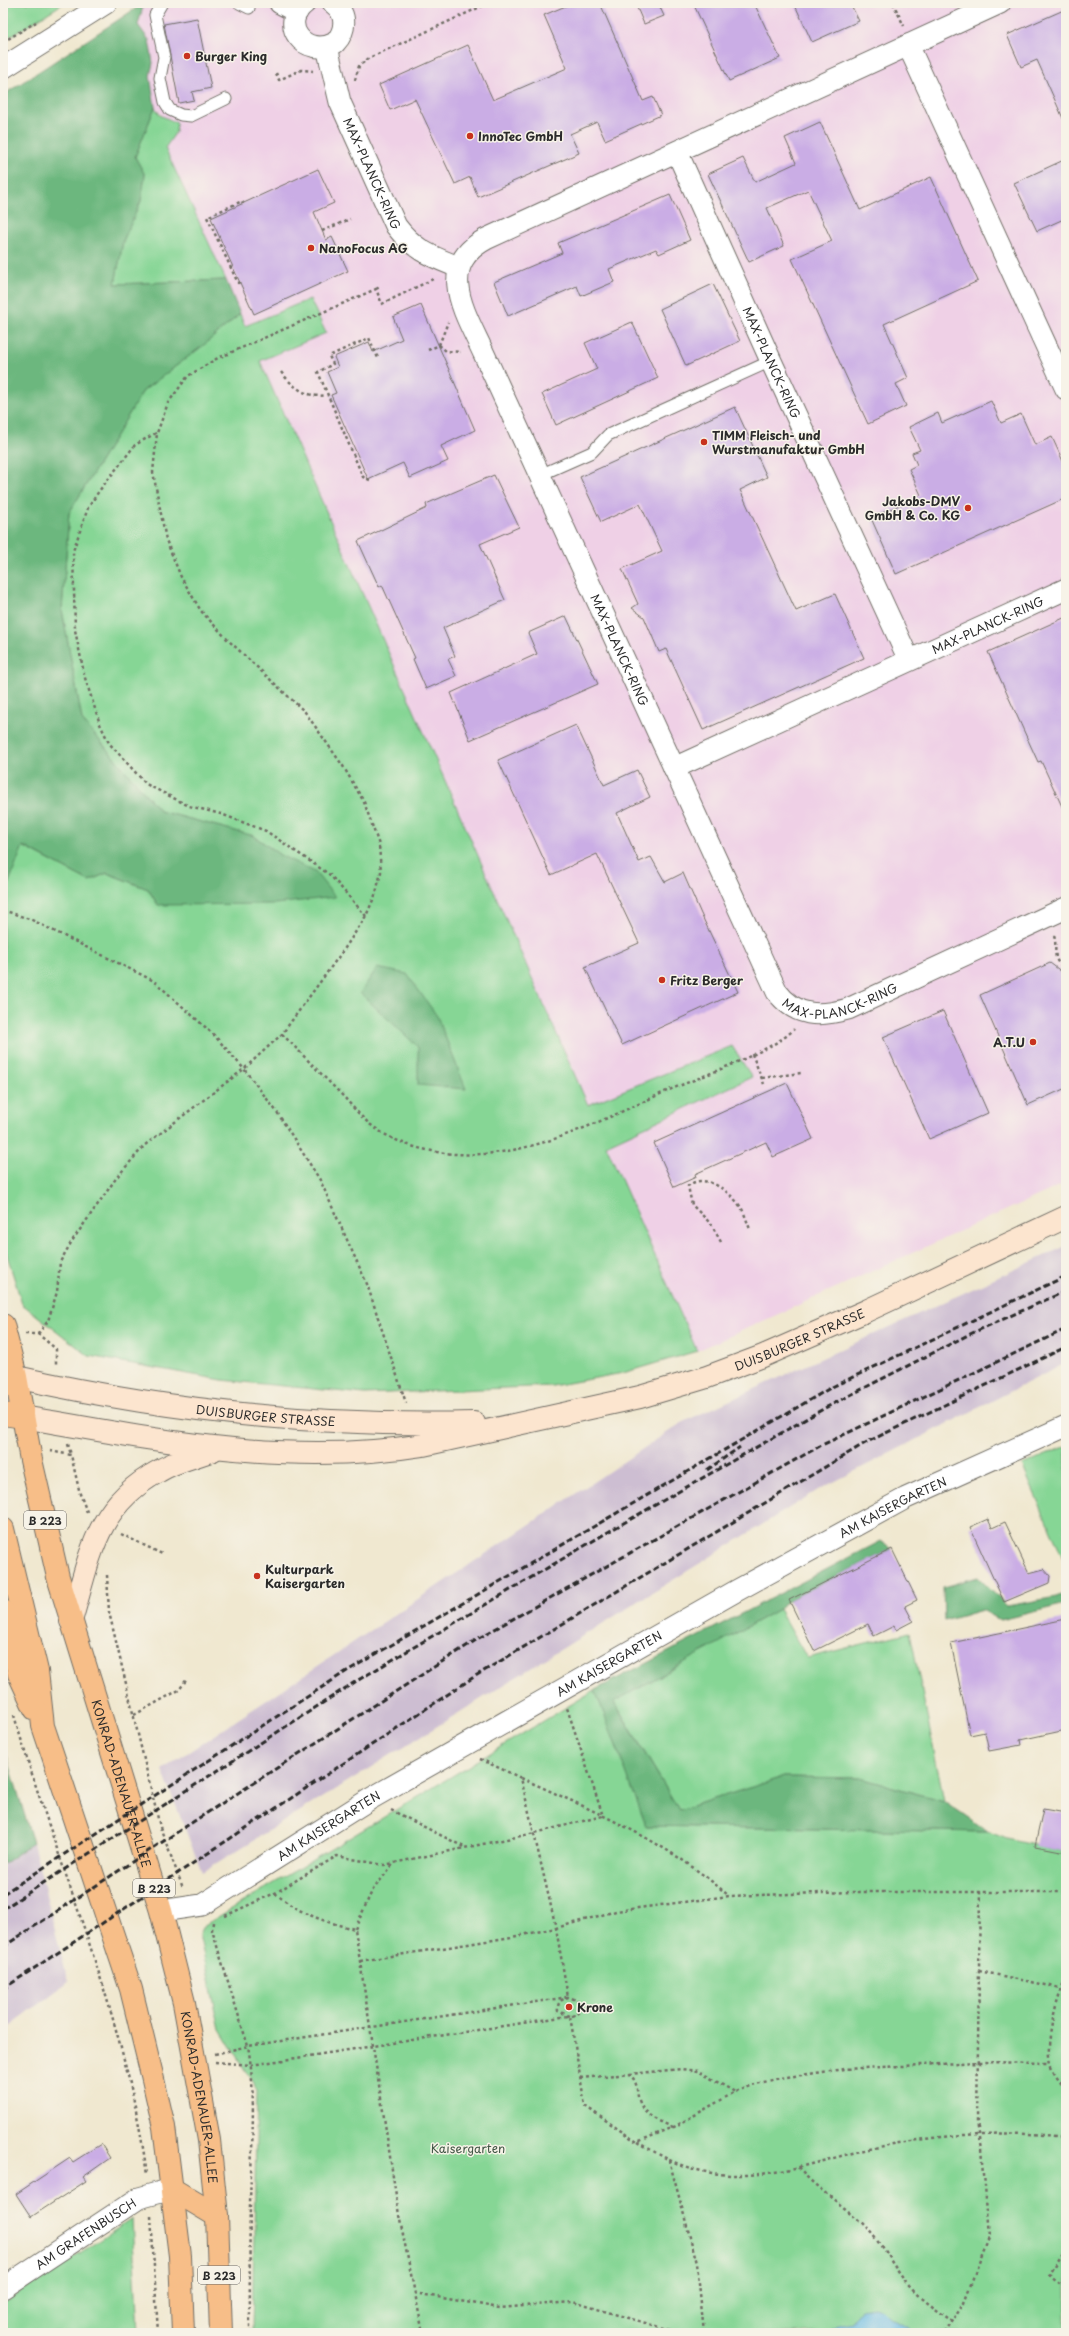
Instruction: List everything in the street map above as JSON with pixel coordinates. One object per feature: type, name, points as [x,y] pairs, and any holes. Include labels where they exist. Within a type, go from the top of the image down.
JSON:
[{"type":"main road","name":"DUISBURGER STRASSE","points":[[13,1415],[217,1449],[295,1454],[362,1452],[423,1445],[520,1422],[640,1397],[728,1369],[866,1311],[1066,1217]]},
{"type":"main road","name":"B 223","points":[[3,1325],[10,1375]]},
{"type":"main road","name":"DUISBURGER STRASSE","points":[[10,1375],[171,1407],[229,1414],[413,1425],[520,1422]]},
{"type":"main road","name":"KONRAD-ADENAUER-ALLEE","points":[[10,1375],[13,1415],[29,1448],[58,1577],[72,1621],[86,1674],[161,1911],[184,2003],[209,2140],[217,2216],[221,2333]]},
{"type":"main road","points":[[72,1621],[89,1556],[101,1526],[125,1495],[159,1470],[217,1449]]},
{"type":"main road","name":"B 223","points":[[3,1529],[37,1672],[44,1726],[131,1989],[164,2127],[180,2256],[182,2333]]},
{"type":"main road","points":[[3,1611],[19,1674],[44,1726]]},
{"type":"main road","points":[[172,2188],[217,2216]]},
{"type":"street","points":[[3,68],[106,3]]},
{"type":"street","points":[[294,6],[295,31],[299,39],[306,45],[316,49],[335,44],[344,29],[344,19],[342,13],[333,3]]},
{"type":"street","points":[[453,265],[472,246],[486,239],[1000,3]]},
{"type":"street","points":[[910,44],[1066,389]]},
{"type":"street","name":"MAX-PLANCK-RING","points":[[327,47],[340,102],[396,226],[409,243],[453,265],[458,290],[466,312],[777,992],[790,1006],[807,1014],[817,1015],[848,1009],[1066,908]]},
{"type":"street","name":"MAX-PLANCK-RING","points":[[677,152],[771,361],[909,660]]},
{"type":"street","name":"MAX-PLANCK-RING","points":[[674,768],[1066,589]]},
{"type":"street","name":"AM KAISERGARTEN","points":[[161,1911],[202,1905],[370,1799],[736,1591],[906,1498],[1066,1426]]},
{"type":"street","name":"AM GRAFENBUSCH","points":[[3,2288],[139,2198],[172,2188]]},
{"type":"lane","points":[[162,3],[155,15],[164,56],[160,78],[164,102],[170,110],[181,115],[191,116],[226,99]]},
{"type":"lane","points":[[540,475],[592,452],[608,435],[771,361]]},
{"type":"path","points":[[337,88],[355,80],[359,66],[369,58],[489,3]]},
{"type":"path","points":[[893,3],[910,44]]},
{"type":"path","points":[[240,282],[238,283],[207,217],[242,201],[243,204]]},
{"type":"path","points":[[322,231],[350,220]]},
{"type":"path","points":[[376,289],[382,304],[430,282],[453,265]]},
{"type":"path","points":[[38,1334],[48,1321],[57,1292],[60,1262],[72,1241],[117,1177],[145,1145],[244,1069],[282,1034],[320,984],[366,916],[376,893],[381,872],[379,845],[364,802],[343,766],[305,712],[228,640],[201,611],[184,582],[166,540],[158,506],[153,472],[157,433],[168,403],[188,376],[216,359],[380,287]]},
{"type":"path","points":[[428,350],[439,345],[446,323],[466,312]]},
{"type":"path","points":[[370,480],[363,477],[318,372],[333,364],[329,356],[369,338],[378,358]]},
{"type":"path","points":[[281,372],[293,387],[307,394],[328,395]]},
{"type":"path","points":[[157,433],[135,445],[99,491],[88,508],[73,551],[75,630],[85,678],[100,724],[109,744],[146,784],[189,806],[221,814],[266,831],[330,875],[366,916]]},
{"type":"path","points":[[3,910],[32,920],[154,981],[213,1034],[244,1069],[277,1112],[320,1180],[367,1284],[413,1425]]},
{"type":"path","points":[[1046,918],[1055,938],[1056,959],[1061,966],[1066,967]]},
{"type":"path","points":[[282,1034],[370,1125],[392,1138],[417,1148],[452,1155],[512,1152],[541,1144],[613,1116],[786,1038],[807,1014]]},
{"type":"path","points":[[752,1054],[764,1084]]},
{"type":"path","points":[[762,1078],[801,1073]]},
{"type":"path","points":[[721,1242],[711,1224],[692,1205],[688,1186],[694,1181],[702,1180],[715,1184],[731,1197],[741,1208],[750,1229]]},
{"type":"path","points":[[29,1448],[71,1455],[80,1494],[88,1513],[101,1526],[162,1554]]},
{"type":"path","points":[[107,1571],[106,1586],[109,1612],[160,1827],[190,1907]]},
{"type":"path","points":[[134,1716],[180,1690],[187,1679]]},
{"type":"path","points":[[561,1691],[604,1816]]},
{"type":"path","points":[[13,1712],[39,1800],[96,1963],[115,2027],[131,2090],[149,2194],[158,2333]]},
{"type":"path","points":[[458,1749],[604,1816],[679,1856],[705,1874],[729,1896]]},
{"type":"path","points":[[521,1778],[556,1928],[568,1997]]},
{"type":"path","points":[[370,1799],[464,1848]]},
{"type":"path","points":[[207,1924],[275,1893],[337,1856],[375,1864],[394,1863],[535,1833],[604,1816]]},
{"type":"path","points":[[394,1863],[372,1890],[355,1929],[399,2215],[423,2333]]},
{"type":"path","points":[[944,2333],[964,2302],[988,2238],[977,2122],[980,1891]]},
{"type":"path","points":[[360,1961],[556,1928],[616,1911],[729,1896],[789,1893],[980,1891],[1066,1892]]},
{"type":"path","points":[[275,1893],[290,1906],[309,1916],[355,1929]]},
{"type":"path","points":[[213,1922],[212,1930],[248,2046],[251,2065],[253,2167],[250,2203],[250,2333]]},
{"type":"path","points":[[979,1972],[1060,1988]]},
{"type":"path","points":[[1066,1978],[1060,1988],[1052,2025],[1050,2063],[1066,2089]]},
{"type":"path","points":[[568,1997],[560,2000],[557,2005],[558,2011],[570,2016]]},
{"type":"path","points":[[568,1997],[577,2000],[580,2009],[577,2016],[251,2065],[195,2060],[248,2046],[568,1997]]},
{"type":"path","points":[[570,2016],[585,2106],[637,2142],[669,2160],[701,2170],[740,2175],[774,2174],[887,2145],[979,2133],[1066,2137]]},
{"type":"path","points":[[637,2142],[674,2127],[735,2092],[752,2085],[810,2073],[978,2062],[1050,2063]]},
{"type":"path","points":[[580,2078],[681,2069],[698,2071],[735,2092]]},
{"type":"path","points":[[630,2074],[637,2082],[640,2103],[648,2114],[674,2127]]},
{"type":"path","points":[[669,2160],[697,2264],[704,2333]]},
{"type":"path","points":[[798,2168],[814,2185],[861,2222],[889,2255],[908,2285],[927,2304],[951,2321]]},
{"type":"path","points":[[1066,2249],[1050,2275],[1066,2288]]},
{"type":"path","points":[[414,2293],[500,2308],[573,2302],[680,2333]]},
{"type":"path","points":[[1060,2333],[1066,2327]]},
{"type":"shaded area","points":[[144,3],[1066,3],[1066,1183],[697,1351],[606,1145],[752,1077],[732,1046],[588,1106],[260,361],[326,333],[310,299],[244,326],[165,148],[176,132],[155,107],[150,76],[153,62],[138,25]]},
{"type":"shaded area","points":[[1066,1246],[1066,1363],[818,1490],[202,1872],[162,1770],[683,1422]]},
{"type":"shaded area","points":[[33,1843],[68,1982],[3,2031],[3,1864]]},
{"type":"green space","points":[[3,3],[64,3],[3,41]]},
{"type":"green space","points":[[144,3],[138,25],[149,40],[153,63],[150,76],[155,107],[135,157],[145,175],[141,201],[123,241],[115,284],[226,280],[240,314],[205,344],[143,391],[69,513],[62,610],[82,720],[160,811],[254,836],[280,855],[315,872],[335,897],[275,904],[158,905],[148,889],[107,873],[89,881],[23,846],[8,885],[3,886],[3,95]]},
{"type":"green space","points":[[155,107],[160,115],[177,123],[176,132],[165,148],[226,280],[115,284],[123,241],[141,201],[145,175],[135,157]]},
{"type":"green space","points":[[310,299],[326,333],[260,361],[588,1105],[732,1046],[752,1077],[606,1145],[697,1351],[623,1373],[552,1386],[365,1394],[222,1380],[89,1356],[22,1304],[3,1242],[3,886],[8,885],[22,846],[89,881],[107,873],[148,889],[158,905],[280,855],[254,836],[160,811],[82,720],[62,610],[69,513],[143,391],[205,344],[240,314],[245,326]]},
{"type":"green space","points":[[377,968],[407,974],[437,1016],[466,1089],[418,1085],[418,1047],[360,993]]},
{"type":"green space","points":[[1066,1446],[1066,1565],[1022,1465]]},
{"type":"green space","points":[[881,1541],[892,1549],[789,1600],[779,1609],[614,1702],[679,1810],[784,1777],[860,1778],[944,1801],[989,1832],[646,1826],[595,1690]]},
{"type":"green space","points":[[978,1577],[1007,1606],[1056,1597],[1066,1593],[1066,1604],[1000,1620],[982,1610],[944,1621],[943,1587]]},
{"type":"green space","points":[[779,1609],[807,1658],[910,1632],[944,1801],[860,1778],[784,1777],[679,1810],[614,1701]]},
{"type":"green space","name":"Kaisergarten","points":[[595,1690],[647,1826],[989,1832],[1007,1839],[1066,1852],[1066,2333],[252,2333],[257,2090],[220,2029],[199,1934],[203,1926]]},
{"type":"green space","points":[[3,1743],[33,1843],[3,1864]]},
{"type":"green space","points":[[132,2219],[138,2333],[3,2333],[3,2303]]},
{"type":"water","points":[[874,2307],[880,2309],[889,2318],[909,2328],[910,2333],[828,2333],[838,2325],[853,2322],[861,2309]]},
{"type":"building","points":[[573,3],[600,3],[643,101],[653,97],[661,115],[605,140],[597,122],[570,134],[579,153],[478,197],[470,177],[455,184],[415,99],[390,110],[379,85],[468,45],[493,100],[567,68],[544,15]]},
{"type":"building","points":[[635,3],[658,3],[664,16],[644,24]]},
{"type":"building","points":[[693,3],[754,3],[780,58],[729,81]]},
{"type":"building","points":[[794,3],[850,3],[859,21],[812,42]]},
{"type":"building","points":[[1066,9],[1066,125],[1037,60],[1021,67],[1007,35]]},
{"type":"building","name":"Burger King","points":[[197,18],[211,88],[192,92],[194,100],[179,103],[164,24]]},
{"type":"building","points":[[820,122],[860,210],[931,177],[978,281],[884,324],[908,378],[896,384],[906,406],[868,424],[792,259],[832,241],[808,190],[767,208],[784,246],[749,262],[708,174],[743,158],[755,182],[796,163],[785,138]]},
{"type":"building","points":[[1066,159],[1066,218],[1037,231],[1014,183]]},
{"type":"building","name":"NanoFocus AG","points":[[318,169],[334,203],[314,212],[326,240],[332,237],[348,271],[254,314],[211,218]]},
{"type":"building","points":[[670,195],[690,240],[659,254],[656,249],[609,269],[614,282],[581,296],[577,286],[508,316],[494,282],[562,253],[558,243]]},
{"type":"building","points":[[713,284],[740,341],[686,366],[660,309]]},
{"type":"building","points":[[421,305],[475,430],[441,446],[448,461],[410,478],[403,463],[368,479],[331,395],[336,393],[327,372],[338,367],[334,357],[369,342],[373,352],[402,339],[393,317]]},
{"type":"building","points":[[632,322],[658,378],[556,425],[542,394],[597,369],[585,343]]},
{"type":"building","name":"Jakobs-DMV GmbH & Co. KG","points":[[991,401],[1001,423],[1021,414],[1035,445],[1052,437],[1066,468],[1066,498],[896,574],[871,518],[921,495],[909,469],[917,465],[912,453],[920,450],[909,427],[938,413],[942,423]]},
{"type":"building","points":[[735,407],[767,477],[740,490],[796,611],[835,594],[864,658],[703,730],[666,649],[659,652],[644,617],[632,608],[638,604],[622,569],[662,551],[640,504],[601,522],[580,477]]},
{"type":"building","points":[[494,475],[519,527],[480,544],[505,600],[443,628],[455,656],[448,659],[456,676],[426,689],[413,659],[415,658],[382,585],[379,587],[358,541],[427,508],[426,504]]},
{"type":"building","points":[[566,616],[598,684],[470,740],[451,693],[537,654],[528,633]]},
{"type":"building","points":[[1066,617],[1066,815],[1041,761],[1038,762],[988,652]]},
{"type":"building","points":[[576,725],[604,785],[637,770],[650,797],[617,813],[639,862],[651,857],[665,882],[683,873],[738,992],[622,1045],[585,967],[639,943],[597,854],[551,875],[498,760]]},
{"type":"building","name":"A.T.U","points":[[1050,963],[1066,975],[1066,1088],[1028,1105],[980,995]]},
{"type":"building","points":[[943,1011],[988,1113],[929,1139],[883,1037]]},
{"type":"building","points":[[787,1083],[813,1139],[773,1157],[766,1142],[695,1174],[696,1177],[674,1187],[654,1143]]},
{"type":"building","points":[[988,1519],[992,1528],[1005,1522],[1029,1573],[1044,1569],[1050,1576],[1049,1583],[1004,1602],[970,1527]]},
{"type":"building","points":[[892,1549],[917,1600],[905,1606],[913,1621],[896,1630],[894,1626],[874,1636],[868,1624],[814,1651],[789,1600]]},
{"type":"building","points":[[1066,1619],[1066,1730],[1020,1740],[1021,1745],[989,1751],[985,1732],[970,1735],[951,1643]]},
{"type":"building","points":[[1043,1809],[1066,1813],[1066,1852],[1035,1846]]},
{"type":"building","points":[[101,2144],[110,2158],[83,2177],[86,2181],[31,2217],[16,2194],[70,2158],[73,2162]]},
{"type":"railway","points":[[3,1894],[347,1671],[832,1387],[1066,1276]]},
{"type":"railway","points":[[3,1909],[355,1682],[608,1532],[825,1408],[970,1334],[1066,1291]]},
{"type":"railway","points":[[3,1947],[185,1827],[479,1638],[820,1446],[1066,1329]]},
{"type":"railway","points":[[3,1989],[477,1675],[867,1442],[1066,1347]]},
{"type":"railway","points":[[707,1470],[740,1447]]},
{"type":"place","name":"Burger King","points":[[187,56]]},
{"type":"place","name":"InnoTec GmbH","points":[[470,136]]},
{"type":"place","name":"NanoFocus AG","points":[[311,248]]},
{"type":"place","name":"TIMM Fleisch- und Wurstmanufaktur GmbH","points":[[704,442]]},
{"type":"place","name":"Jakobs-DMV GmbH & Co. KG","points":[[968,508]]},
{"type":"place","name":"Fritz Berger","points":[[662,980]]},
{"type":"place","name":"A.T.U","points":[[1033,1042]]},
{"type":"place","name":"Kulturpark Kaisergarten","points":[[257,1576]]},
{"type":"place","name":"Krone","points":[[569,2007]]}]
